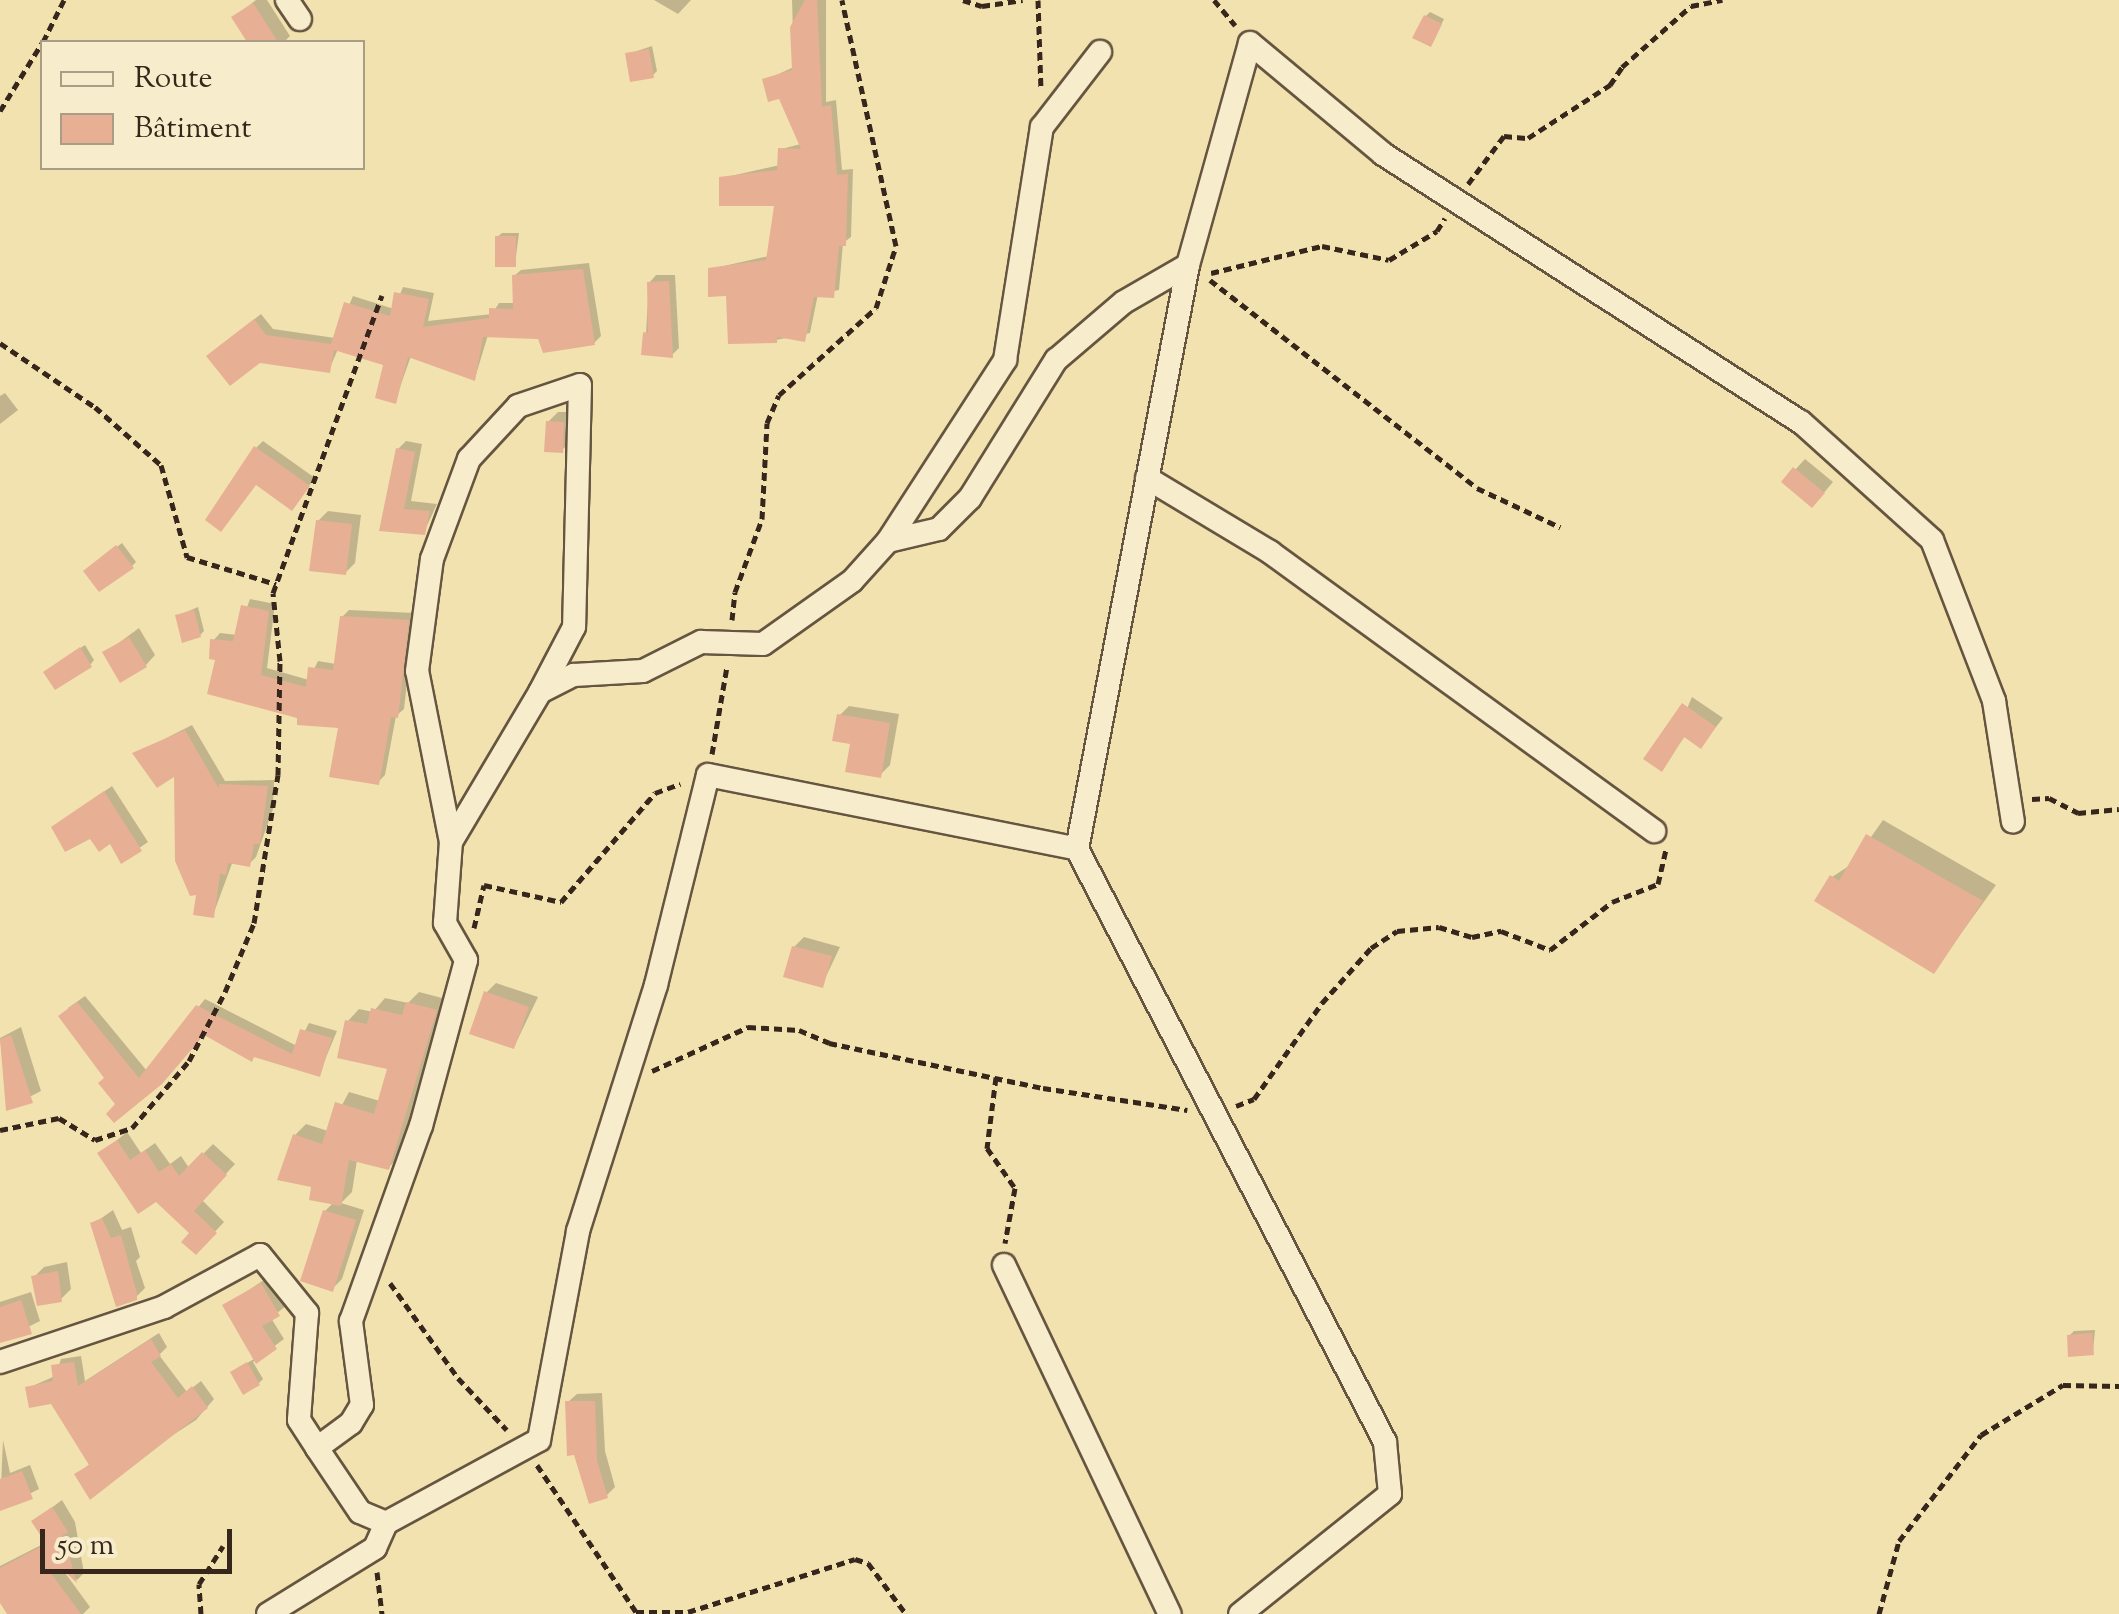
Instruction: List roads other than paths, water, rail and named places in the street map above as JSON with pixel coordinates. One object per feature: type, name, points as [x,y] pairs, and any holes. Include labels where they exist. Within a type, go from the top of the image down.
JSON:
[{"type":"street","points":[[1240,1614],[1390,1494],[1385,1442],[1076,849],[1188,265],[1250,43],[1383,154],[1801,422],[1932,540],[1994,700],[2011,811]]},
{"type":"street","points":[[540,692],[574,676],[642,671],[702,642],[730,647],[762,644],[852,581],[888,541],[1005,360],[1042,127],[1100,52]]},
{"type":"street","points":[[888,541],[939,529],[970,498],[1056,360],[1124,302],[1188,265]]},
{"type":"street","points":[[317,1448],[350,1423],[362,1405],[351,1321],[421,1126],[466,960],[445,923],[451,842],[416,671],[432,560],[470,459],[518,406],[580,385],[574,627],[451,842]]},
{"type":"street","points":[[1148,478],[1270,552],[1654,831]]},
{"type":"street","points":[[268,1614],[375,1548],[386,1524],[539,1440],[578,1232],[656,985],[708,775],[1076,849]]},
{"type":"street","points":[[0,1362],[164,1308],[260,1255],[306,1313],[298,1420],[350,1502],[386,1524]]},
{"type":"street","points":[[1004,1265],[1170,1614]]}]
